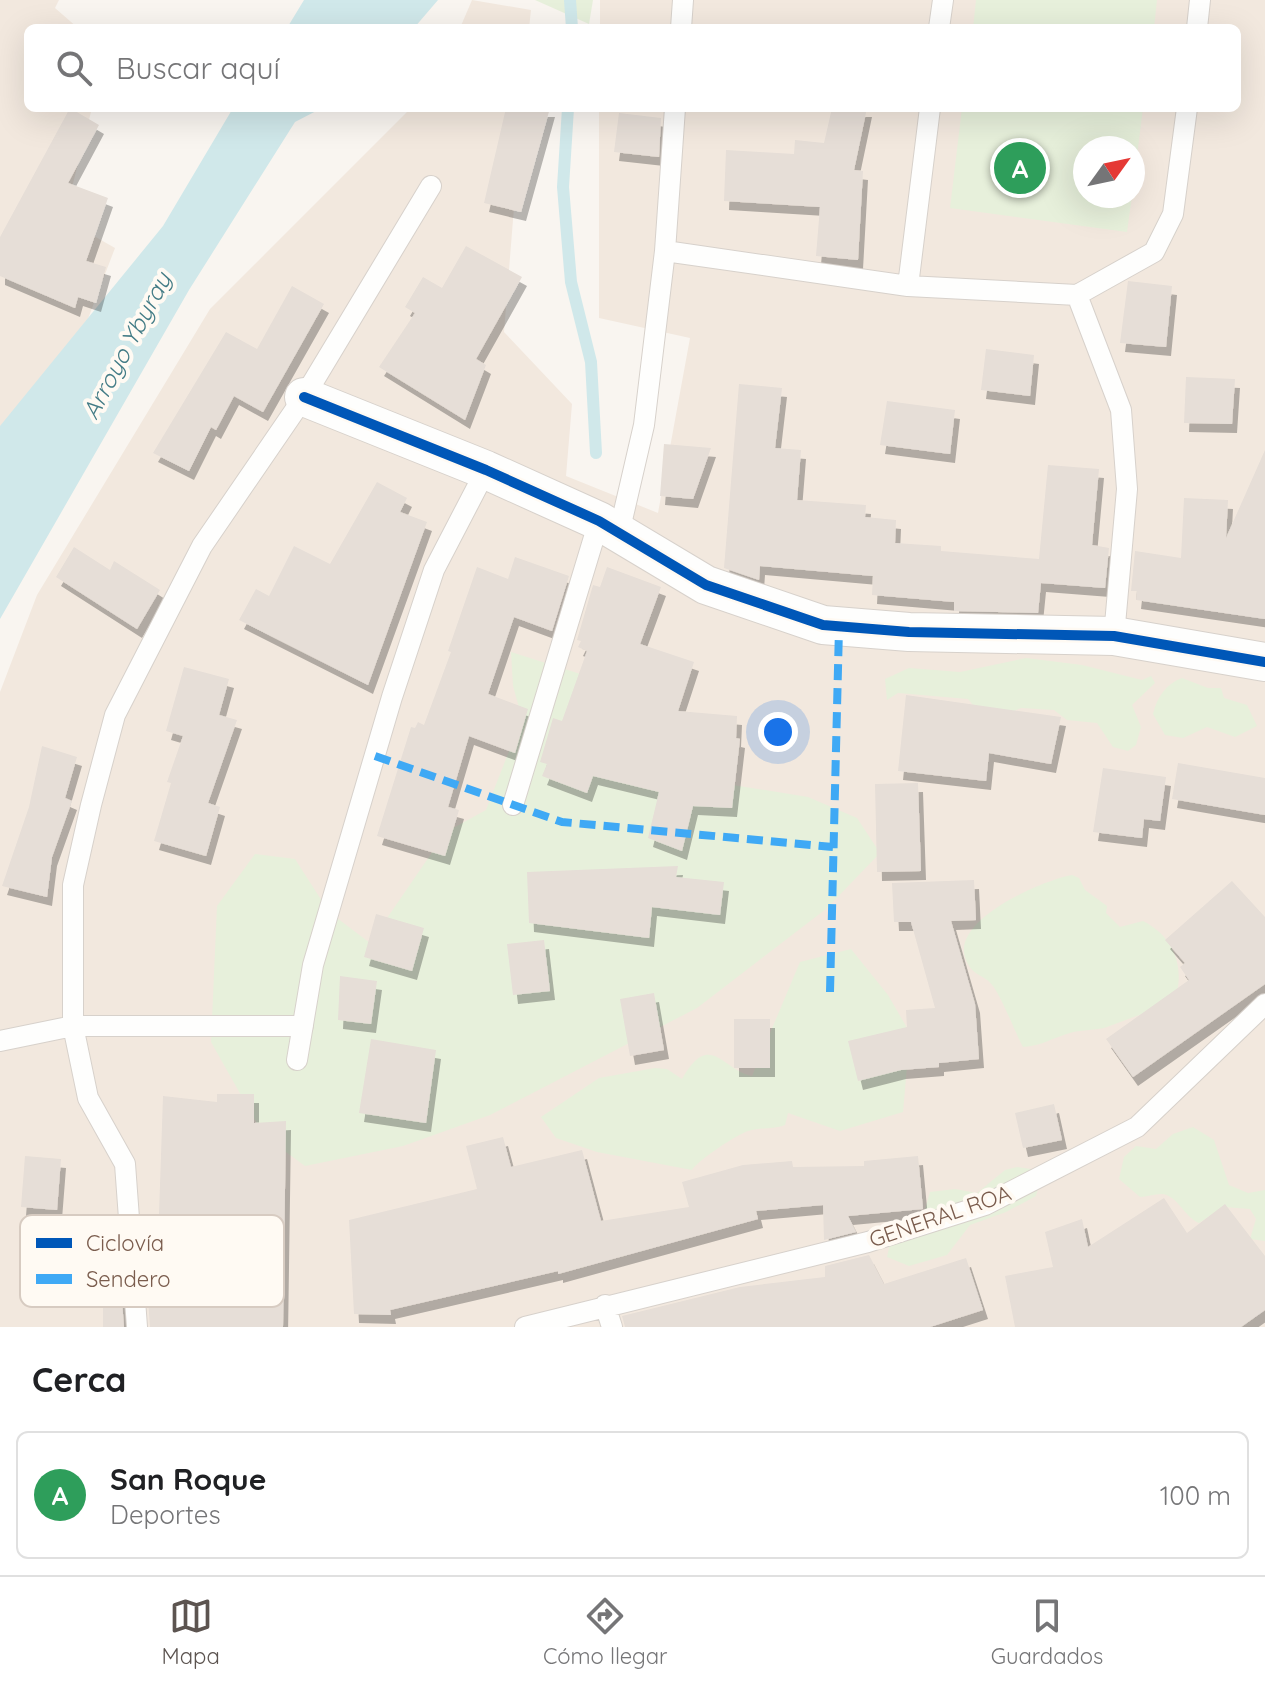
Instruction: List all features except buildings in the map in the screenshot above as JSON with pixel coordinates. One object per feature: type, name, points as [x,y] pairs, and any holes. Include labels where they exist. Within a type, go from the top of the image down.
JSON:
[{"type":"street","points":[[304,397],[486,470],[609,527],[706,585],[839,628],[1114,636],[1265,662]]},
{"type":"lane","points":[[681,24],[683,0]]},
{"type":"lane","points":[[940,24],[943,0]]},
{"type":"lane","points":[[1197,24],[1200,0]]},
{"type":"lane","points":[[513,805],[644,425],[665,251],[675,112]]},
{"type":"lane","points":[[908,286],[930,112]]},
{"type":"lane","points":[[665,251],[908,286],[1077,295],[1154,252],[1173,214],[1186,112]]},
{"type":"lane","points":[[129,1215],[125,1164],[88,1098],[73,1026],[73,885],[115,715],[202,546],[304,397],[431,186]]},
{"type":"lane","points":[[1077,295],[1121,410],[1127,489],[1114,636]]},
{"type":"lane","points":[[297,1060],[313,965],[429,584],[486,470]]},
{"type":"lane","name":"GENERAL ROA","points":[[525,1327],[868,1242],[985,1205],[1137,1127],[1265,1004]]},
{"type":"lane","points":[[0,1041],[73,1026],[303,1026]]},
{"type":"lane","points":[[605,1305],[612,1327]]},
{"type":"lane","points":[[136,1307],[137,1327]]},
{"type":"shaded area","points":[[0,0],[59,0],[55,8],[73,24],[24,24],[24,112],[91,112],[64,219],[115,248],[54,408],[0,456]]},
{"type":"shaded area","points":[[472,0],[531,10],[529,24],[462,24]]},
{"type":"shaded area","points":[[600,0],[1265,0],[1265,1327],[0,1327],[0,692],[37,595],[210,309],[407,112],[522,112],[504,332],[572,404],[566,476],[658,513],[690,338],[599,318],[599,112],[1241,112],[1241,24],[600,24]]},
{"type":"green space","points":[[535,0],[593,0],[589,24]]},
{"type":"green space","points":[[976,0],[1157,0],[1154,24],[973,24]]},
{"type":"green space","points":[[962,112],[1142,112],[1140,136],[1073,136],[1073,208],[1130,208],[1127,232],[950,208]]},
{"type":"green space","points":[[511,652],[615,685],[665,774],[808,797],[857,818],[880,853],[826,909],[697,1008],[490,1115],[403,1146],[305,1166],[264,1136],[211,1042],[217,906],[255,854],[295,859],[329,912],[370,943],[446,832],[486,810],[522,718],[513,686]]},
{"type":"green space","points":[[1026,658],[1082,665],[1142,680],[1151,676],[1155,683],[1132,705],[1141,727],[1136,745],[1128,751],[1113,747],[1097,723],[1067,720],[1054,710],[1021,708],[987,722],[968,699],[898,693],[887,700],[885,679],[909,668],[960,672]]},
{"type":"green space","points":[[1182,678],[1208,688],[1221,688],[1224,698],[1247,705],[1257,726],[1235,737],[1207,727],[1183,738],[1165,735],[1153,714],[1167,688]]},
{"type":"green space","points":[[1072,875],[1079,878],[1085,890],[1107,906],[1106,913],[1120,927],[1143,921],[1163,936],[1178,967],[1177,992],[1173,1004],[1103,1028],[1075,1032],[1023,1047],[993,986],[974,972],[968,963],[965,943],[973,929],[1003,904],[1041,885]]},
{"type":"green space","points":[[851,949],[888,995],[910,1033],[903,1112],[840,1131],[788,1113],[785,1125],[742,1133],[692,1170],[597,1152],[556,1138],[541,1117],[599,1078],[655,1068],[667,1069],[682,1079],[700,1057],[708,1055],[716,1056],[752,1076],[800,962]]},
{"type":"green space","points":[[1193,1127],[1214,1140],[1229,1185],[1248,1193],[1265,1190],[1265,1241],[1250,1239],[1256,1219],[1250,1209],[1224,1207],[1199,1223],[1167,1195],[1140,1197],[1119,1179],[1124,1157],[1136,1146],[1156,1149],[1173,1134]]},
{"type":"green space","points":[[1017,1167],[1031,1169],[1041,1177],[1036,1196],[1006,1212],[970,1225],[947,1255],[909,1266],[887,1257],[894,1226],[924,1213],[930,1192],[955,1189],[977,1193],[1005,1170]]},
{"type":"water","points":[[304,0],[438,0],[417,24],[289,24]]},
{"type":"water","name":"Arroyo Ybyray","points":[[231,112],[314,112],[295,122],[189,290],[0,619],[0,426],[163,226]]},
{"type":"waterway","points":[[570,0],[572,24]]},
{"type":"waterway","points":[[568,112],[563,187],[571,282],[591,362],[596,453]]},
{"type":"marked path","points":[[830,992],[839,628]]},
{"type":"marked path","points":[[375,756],[562,822],[833,847]]},
{"type":"cycle path","points":[[304,397],[486,470],[599,521],[706,585],[823,625],[909,632],[1114,636],[1265,662]]},
{"type":"place","name":"San Roque","points":[[1020,168]]}]
